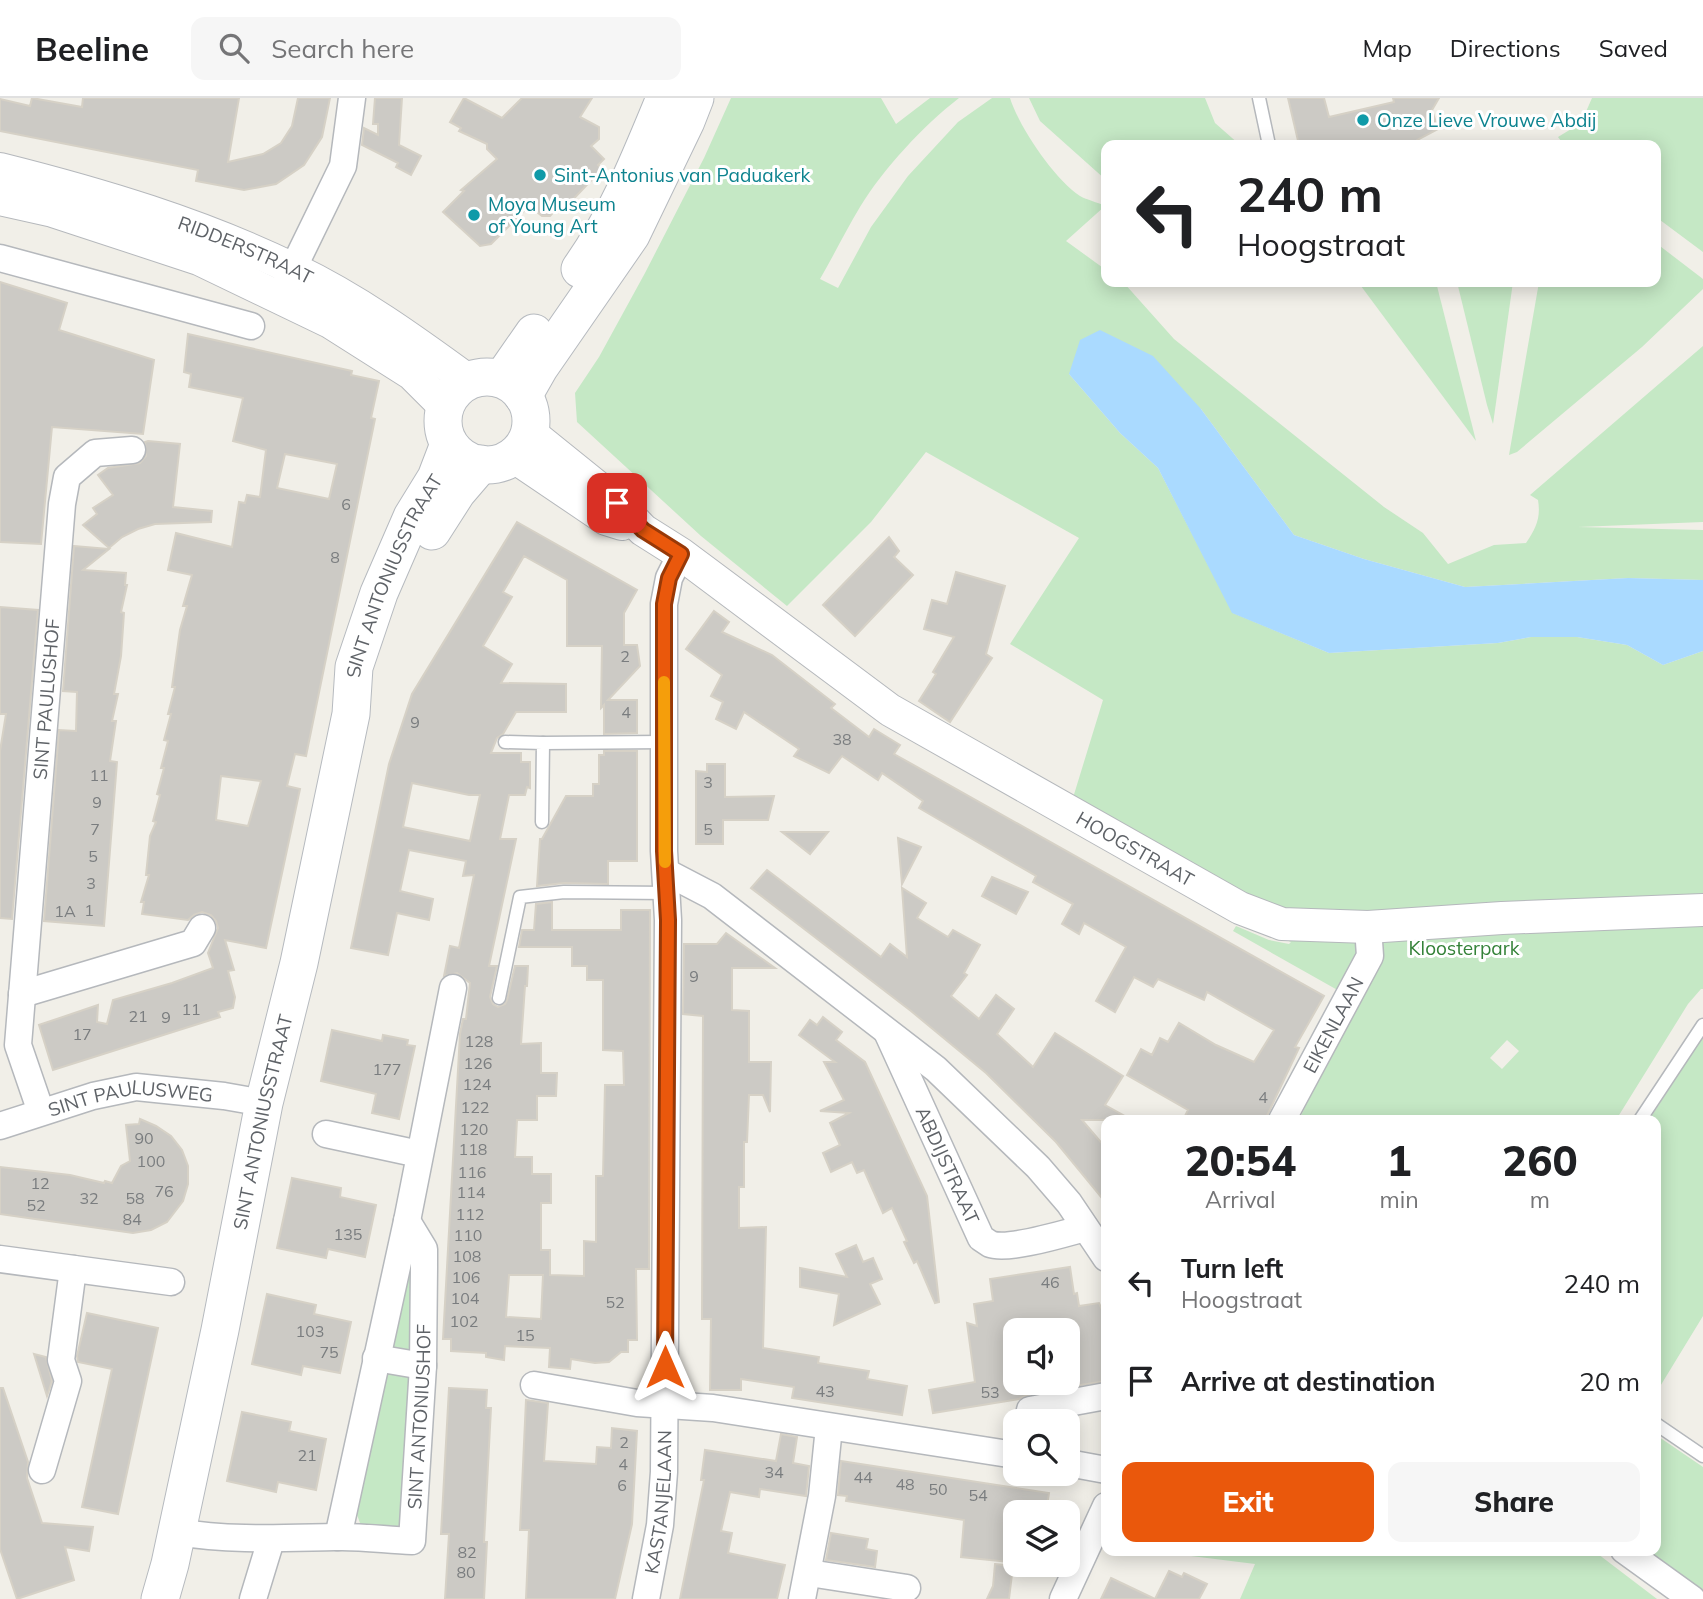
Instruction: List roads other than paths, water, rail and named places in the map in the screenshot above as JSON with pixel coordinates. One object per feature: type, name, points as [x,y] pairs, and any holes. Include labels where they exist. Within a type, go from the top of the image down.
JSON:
[{"type":"main road","points":[[485,391],[590,255],[638,163],[665,98]]},
{"type":"main road","points":[[485,391],[530,413],[508,451],[468,461],[449,444],[443,419],[485,391],[543,362],[631,235],[695,98]]},
{"type":"main road","name":"SINT ANTONIUSSTRAAT","points":[[160,1599],[223,1317],[264,1103],[299,963],[351,714],[354,667],[379,593],[412,517],[436,478],[449,444]]},
{"type":"main road","name":"SINT ANTONIUSSTRAAT","points":[[351,714],[417,556],[457,492],[508,451]]},
{"type":"street","points":[[277,297],[294,269],[343,166],[352,98]]},
{"type":"street","name":"RIDDERSTRAAT","points":[[0,169],[95,193],[194,228],[294,269],[370,312],[485,391]]},
{"type":"street","name":"RIDDERSTRAAT","points":[[0,199],[53,211],[199,259],[330,322],[412,374],[485,391]]},
{"type":"street","points":[[0,258],[251,326]]},
{"type":"street","name":"SINT PAULUSHOF","points":[[41,1112],[18,1045],[62,504],[68,477],[95,453],[132,450]]},
{"type":"street","name":"HOOGSTRAAT","points":[[508,451],[606,519],[643,530],[681,554],[890,710],[1240,908],[1282,924],[1368,927],[1530,916],[1703,910]]},
{"type":"street","name":"KASTANJELAAN","points":[[646,1599],[660,1525],[664,1472],[664,604],[669,578],[681,554]]},
{"type":"street","name":"ABDIJSTRAAT","points":[[666,882],[712,896],[936,1069],[1001,1130],[1069,1203],[1101,1251]]},
{"type":"street","name":"EIKENLAAN","points":[[1285,1115],[1370,956],[1368,927]]},
{"type":"street","points":[[22,994],[193,943],[202,928]]},
{"type":"street","name":"SINT ANTONIUSHOF","points":[[338,1536],[407,1221],[453,988]]},
{"type":"street","name":"ABDIJSTRAAT","points":[[886,1029],[981,1238],[990,1244],[1002,1246],[1051,1238],[1085,1228]]},
{"type":"street","name":"SINT PAULUSWEG","points":[[0,1126],[93,1096],[136,1087],[264,1103]]},
{"type":"street","points":[[326,1134],[419,1154]]},
{"type":"street","name":"SINT ANTONIUSHOF","points":[[271,1540],[338,1536],[412,1541],[423,1366],[424,1249],[407,1221]]},
{"type":"street","points":[[0,1259],[171,1282]]},
{"type":"street","points":[[42,1470],[68,1381],[61,1360],[73,1269]]},
{"type":"street","points":[[376,1358],[423,1366]]},
{"type":"street","points":[[534,1385],[637,1403],[713,1408],[1003,1453]]},
{"type":"street","points":[[1035,1409],[1101,1397]]},
{"type":"street","points":[[802,1599],[822,1496],[829,1426]]},
{"type":"street","points":[[1080,1465],[1101,1468]]},
{"type":"street","points":[[1063,1599],[1101,1517]]},
{"type":"street","points":[[177,1532],[211,1538],[271,1540],[253,1599]]},
{"type":"street","points":[[1632,1556],[1692,1599]]},
{"type":"street","points":[[809,1573],[907,1588]]},
{"type":"lane","points":[[1259,98],[1268,140]]},
{"type":"lane","points":[[505,742],[664,742]]},
{"type":"lane","points":[[542,821],[543,743]]},
{"type":"lane","points":[[499,998],[520,897],[666,882]]},
{"type":"lane","points":[[1643,1115],[1703,1025]]},
{"type":"lane","points":[[1661,1427],[1703,1456]]},
{"type":"water","points":[[1100,330],[1153,356],[1201,409],[1294,535],[1364,559],[1465,587],[1628,578],[1703,580],[1703,651],[1663,665],[1627,645],[1577,637],[1531,637],[1498,643],[1329,653],[1232,613],[1158,468],[1120,433],[1069,374],[1080,340]]},
{"type":"place","name":"Onze Lieve Vrouwe Abdij","points":[[1363,120]]},
{"type":"place","name":"Sint-Antonius van Paduakerk","points":[[540,175]]},
{"type":"place","name":"Moya Museum of Young Art","points":[[474,215]]},
{"type":"park label","name":"Kloosterpark","points":[[1464,948]]}]
